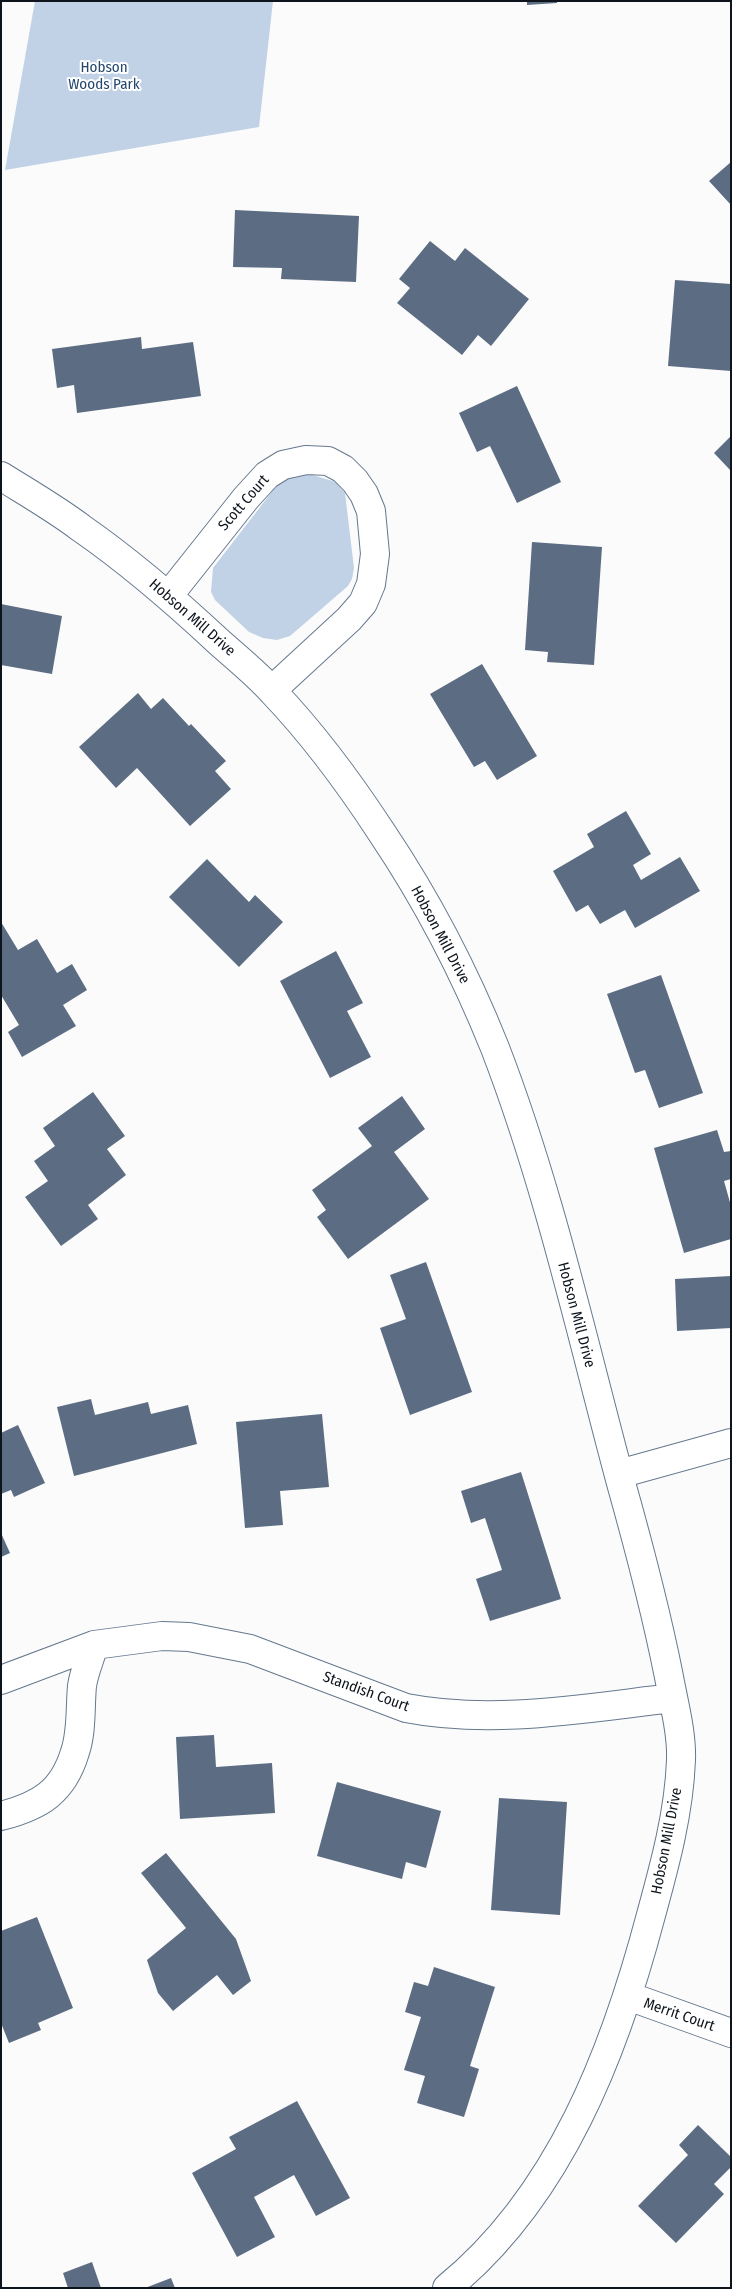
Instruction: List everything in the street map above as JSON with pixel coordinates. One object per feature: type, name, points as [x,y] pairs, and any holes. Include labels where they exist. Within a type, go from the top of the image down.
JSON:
[{"type":"street","name":"Scott Court","points":[[169,595],[246,498],[267,475],[283,465],[306,460],[328,461],[355,480],[364,494],[371,511],[375,554],[371,584],[363,603],[349,619],[272,690]]},
{"type":"street","name":"Hobson Mill Drive","points":[[1,476],[80,527],[169,595],[272,690],[312,737],[382,833],[414,883],[463,976],[495,1048],[530,1152],[552,1223],[657,1616],[682,1754],[677,1805],[666,1860],[628,1996],[595,2082],[567,2141],[546,2176],[501,2236],[447,2288]]},
{"type":"street","points":[[619,1474],[731,1443]]},
{"type":"street","name":"Standish Court","points":[[1,1680],[94,1645],[162,1636],[198,1639],[250,1649],[406,1708],[460,1715],[557,1711],[673,1698]]},
{"type":"street","points":[[1,1816],[27,1809],[50,1795],[64,1776],[76,1750],[83,1684],[94,1645]]},
{"type":"street","name":"Merrit Court","points":[[628,1996],[731,2033]]},
{"type":"green space","name":"Hobson Woods Park","points":[[35,1],[273,1],[259,127],[5,170]]},
{"type":"green space","points":[[306,473],[336,482],[345,493],[354,568],[352,579],[348,586],[290,636],[277,640],[263,638],[249,632],[215,600],[211,592],[213,568],[281,480]]},
{"type":"building","points":[[527,1],[557,1],[557,3],[527,5]]},
{"type":"building","points":[[731,162],[731,205],[709,181]]},
{"type":"building","points":[[235,210],[359,216],[356,282],[281,279],[282,268],[233,267]]},
{"type":"building","points":[[430,241],[455,261],[465,248],[529,299],[491,346],[478,335],[462,355],[397,303],[410,288],[399,279]]},
{"type":"building","points":[[675,280],[731,284],[731,371],[668,366]]},
{"type":"building","points":[[141,337],[142,349],[193,342],[201,396],[77,413],[74,385],[57,388],[52,349]]},
{"type":"building","points":[[517,386],[561,482],[517,503],[490,446],[477,452],[459,413]]},
{"type":"building","points":[[731,436],[731,471],[714,453]]},
{"type":"building","points":[[532,542],[602,547],[594,665],[547,662],[548,652],[525,650]]},
{"type":"building","points":[[1,604],[62,616],[52,674],[1,665]]},
{"type":"building","points":[[482,664],[537,756],[497,780],[485,761],[474,767],[430,694]]},
{"type":"building","points":[[138,693],[151,709],[163,698],[226,761],[215,771],[231,789],[190,826],[137,768],[116,788],[79,747]]},
{"type":"building","points":[[626,811],[651,854],[633,865],[641,880],[680,857],[700,891],[635,928],[625,910],[600,924],[588,905],[576,912],[553,871],[594,847],[587,834]]},
{"type":"building","points":[[207,859],[249,902],[255,895],[283,922],[239,967],[169,897]]},
{"type":"building","points":[[1,922],[18,950],[37,939],[57,973],[72,964],[87,990],[63,1005],[76,1026],[22,1057],[8,1032],[19,1025],[1,995]]},
{"type":"building","points":[[336,951],[363,1003],[347,1011],[371,1057],[330,1078],[280,981]]},
{"type":"building","points":[[661,975],[703,1093],[659,1108],[645,1070],[635,1073],[607,994]]},
{"type":"building","points":[[93,1092],[125,1136],[107,1149],[126,1175],[88,1205],[98,1219],[61,1246],[25,1197],[48,1181],[34,1161],[55,1146],[43,1128]]},
{"type":"building","points":[[402,1096],[425,1129],[394,1152],[429,1199],[348,1259],[317,1217],[326,1210],[312,1190],[372,1146],[358,1128]]},
{"type":"building","points":[[717,1130],[724,1152],[731,1151],[731,1179],[724,1181],[731,1206],[731,1239],[684,1253],[654,1148]]},
{"type":"building","points":[[426,1262],[472,1392],[410,1415],[380,1328],[406,1319],[390,1275]]},
{"type":"building","points":[[731,1276],[731,1328],[677,1331],[675,1279]]},
{"type":"building","points":[[91,1399],[95,1415],[148,1402],[151,1414],[188,1405],[197,1444],[74,1476],[57,1407]]},
{"type":"building","points":[[322,1414],[329,1487],[280,1491],[283,1525],[245,1528],[236,1422]]},
{"type":"building","points":[[18,1425],[45,1483],[14,1497],[11,1490],[1,1494],[1,1433]]},
{"type":"building","points":[[521,1472],[561,1599],[490,1621],[476,1579],[502,1570],[485,1518],[471,1523],[461,1491]]},
{"type":"building","points":[[1,1533],[10,1553],[1,1557]]},
{"type":"building","points":[[214,1735],[216,1767],[272,1763],[275,1813],[180,1819],[176,1737]]},
{"type":"building","points":[[337,1782],[441,1811],[426,1868],[406,1862],[402,1879],[317,1856]]},
{"type":"building","points":[[499,1798],[567,1802],[560,1915],[491,1910]]},
{"type":"building","points":[[166,1853],[236,1939],[251,1981],[233,1995],[217,1975],[173,2011],[158,1993],[147,1960],[186,1928],[141,1873]]},
{"type":"building","points":[[37,1917],[73,2008],[38,2023],[41,2030],[9,2043],[1,2023],[1,1931]]},
{"type":"building","points":[[434,1967],[495,1987],[470,2066],[479,2069],[464,2117],[417,2103],[425,2076],[404,2070],[421,2017],[405,2012],[414,1982],[428,1986]]},
{"type":"building","points":[[297,2101],[350,2198],[316,2216],[294,2175],[254,2197],[275,2237],[237,2257],[192,2173],[236,2149],[229,2137]]},
{"type":"building","points":[[698,2125],[731,2157],[731,2167],[714,2184],[724,2194],[676,2243],[638,2206],[688,2155],[679,2145]]},
{"type":"building","points":[[92,2262],[101,2288],[68,2288],[63,2273]]},
{"type":"building","points":[[171,2278],[175,2288],[145,2288]]}]
